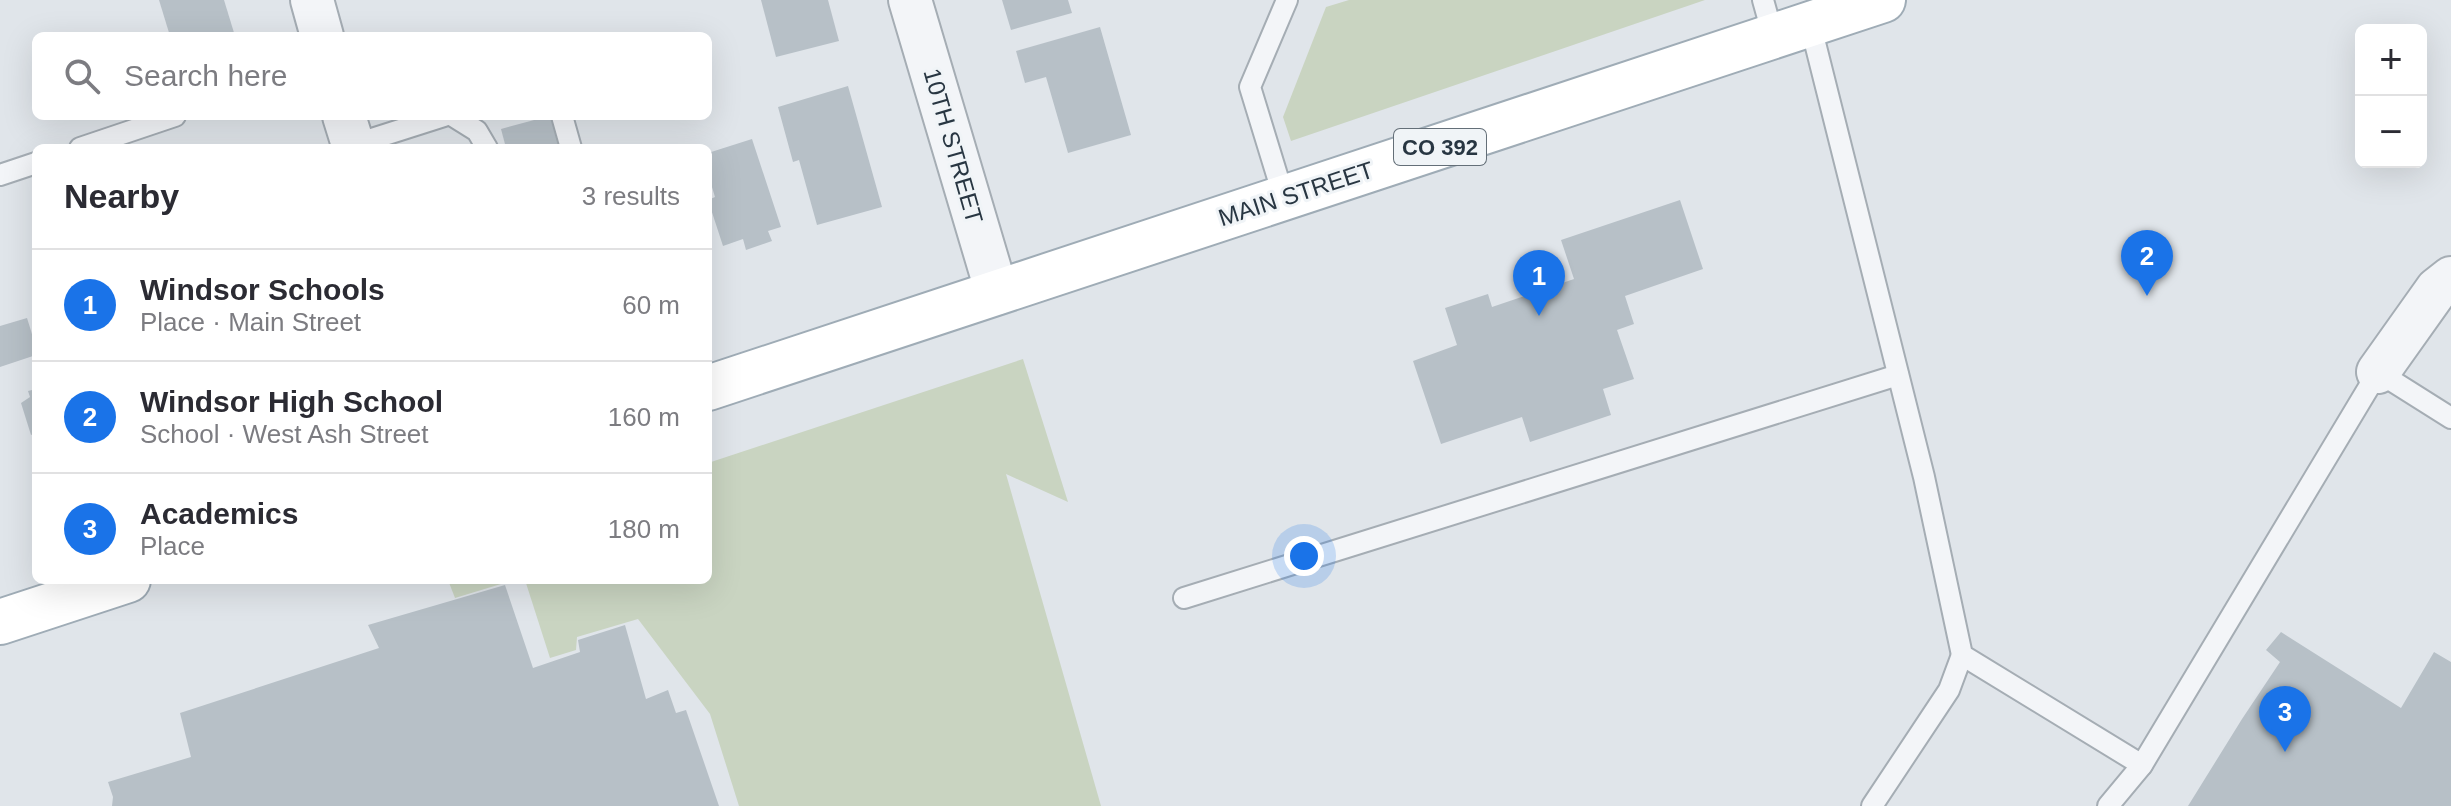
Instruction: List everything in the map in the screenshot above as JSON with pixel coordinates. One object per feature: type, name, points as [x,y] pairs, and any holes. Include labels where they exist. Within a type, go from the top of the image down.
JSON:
[{"type":"main road","name":"MAIN STREET","points":[[712,387],[1284,198],[1782,20],[1883,0]]},
{"type":"main road","points":[[0,622],[116,584]]},
{"type":"street","points":[[312,0],[321,32]]},
{"type":"street","name":"10TH STREET","points":[[910,0],[997,293]]},
{"type":"street","points":[[2378,372],[2437,289],[2451,278]]},
{"type":"lane","points":[[1284,198],[1250,87],[1287,0]]},
{"type":"lane","points":[[1782,20],[1898,375],[1924,477],[1962,655],[1949,690],[1872,806]]},
{"type":"lane","points":[[92,144],[163,120]]},
{"type":"lane","points":[[350,136],[425,120]]},
{"type":"lane","points":[[459,120],[477,131],[485,144]]},
{"type":"lane","points":[[563,120],[570,144]]},
{"type":"lane","points":[[0,175],[32,164]]},
{"type":"lane","points":[[2108,806],[2142,765],[2378,372],[2451,418]]},
{"type":"lane","points":[[1184,598],[1898,375]]},
{"type":"lane","points":[[1962,655],[2142,765]]},
{"type":"green space","points":[[1349,0],[1705,0],[1291,141],[1283,117],[1326,7]]},
{"type":"green space","points":[[1023,359],[1068,502],[1006,474],[1101,806],[739,806],[710,714],[638,619],[577,637],[576,650],[550,658],[526,584],[712,584],[712,462]]},
{"type":"green space","points":[[450,584],[501,584],[455,598]]},
{"type":"building","points":[[159,0],[224,0],[234,32],[169,32]]},
{"type":"building","points":[[761,0],[828,0],[839,41],[776,57]]},
{"type":"building","points":[[1002,0],[1068,0],[1072,13],[1011,30]]},
{"type":"building","points":[[1100,27],[1131,135],[1068,153],[1046,77],[1025,83],[1016,51]]},
{"type":"building","points":[[848,86],[882,207],[817,225],[799,160],[793,162],[778,107]]},
{"type":"building","points":[[534,120],[553,120],[560,144],[505,144],[501,129]]},
{"type":"building","points":[[752,139],[781,227],[768,231],[772,241],[746,250],[743,239],[723,246],[712,212],[712,198],[715,197],[712,152]]},
{"type":"building","points":[[1680,200],[1703,269],[1625,296],[1634,324],[1617,330],[1634,379],[1603,389],[1611,415],[1530,442],[1522,417],[1441,444],[1413,361],[1457,345],[1445,308],[1488,294],[1492,307],[1574,279],[1561,240]]},
{"type":"building","points":[[27,318],[32,334],[32,356],[0,367],[0,326]]},
{"type":"building","points":[[32,390],[31,435],[21,403],[30,397],[28,391]]},
{"type":"building","points":[[505,585],[533,668],[580,652],[578,640],[625,625],[646,699],[668,690],[676,713],[686,710],[719,806],[112,806],[113,797],[108,782],[191,757],[180,713],[379,648],[368,625]]},
{"type":"building","points":[[2281,632],[2401,708],[2434,652],[2451,662],[2451,806],[2188,806],[2280,662],[2266,650]]},
{"type":"place","name":"Windsor High School","points":[[2147,296]]},
{"type":"place","name":"Windsor Schools","points":[[1539,316]]},
{"type":"place","name":"Academics","points":[[2285,752]]}]
